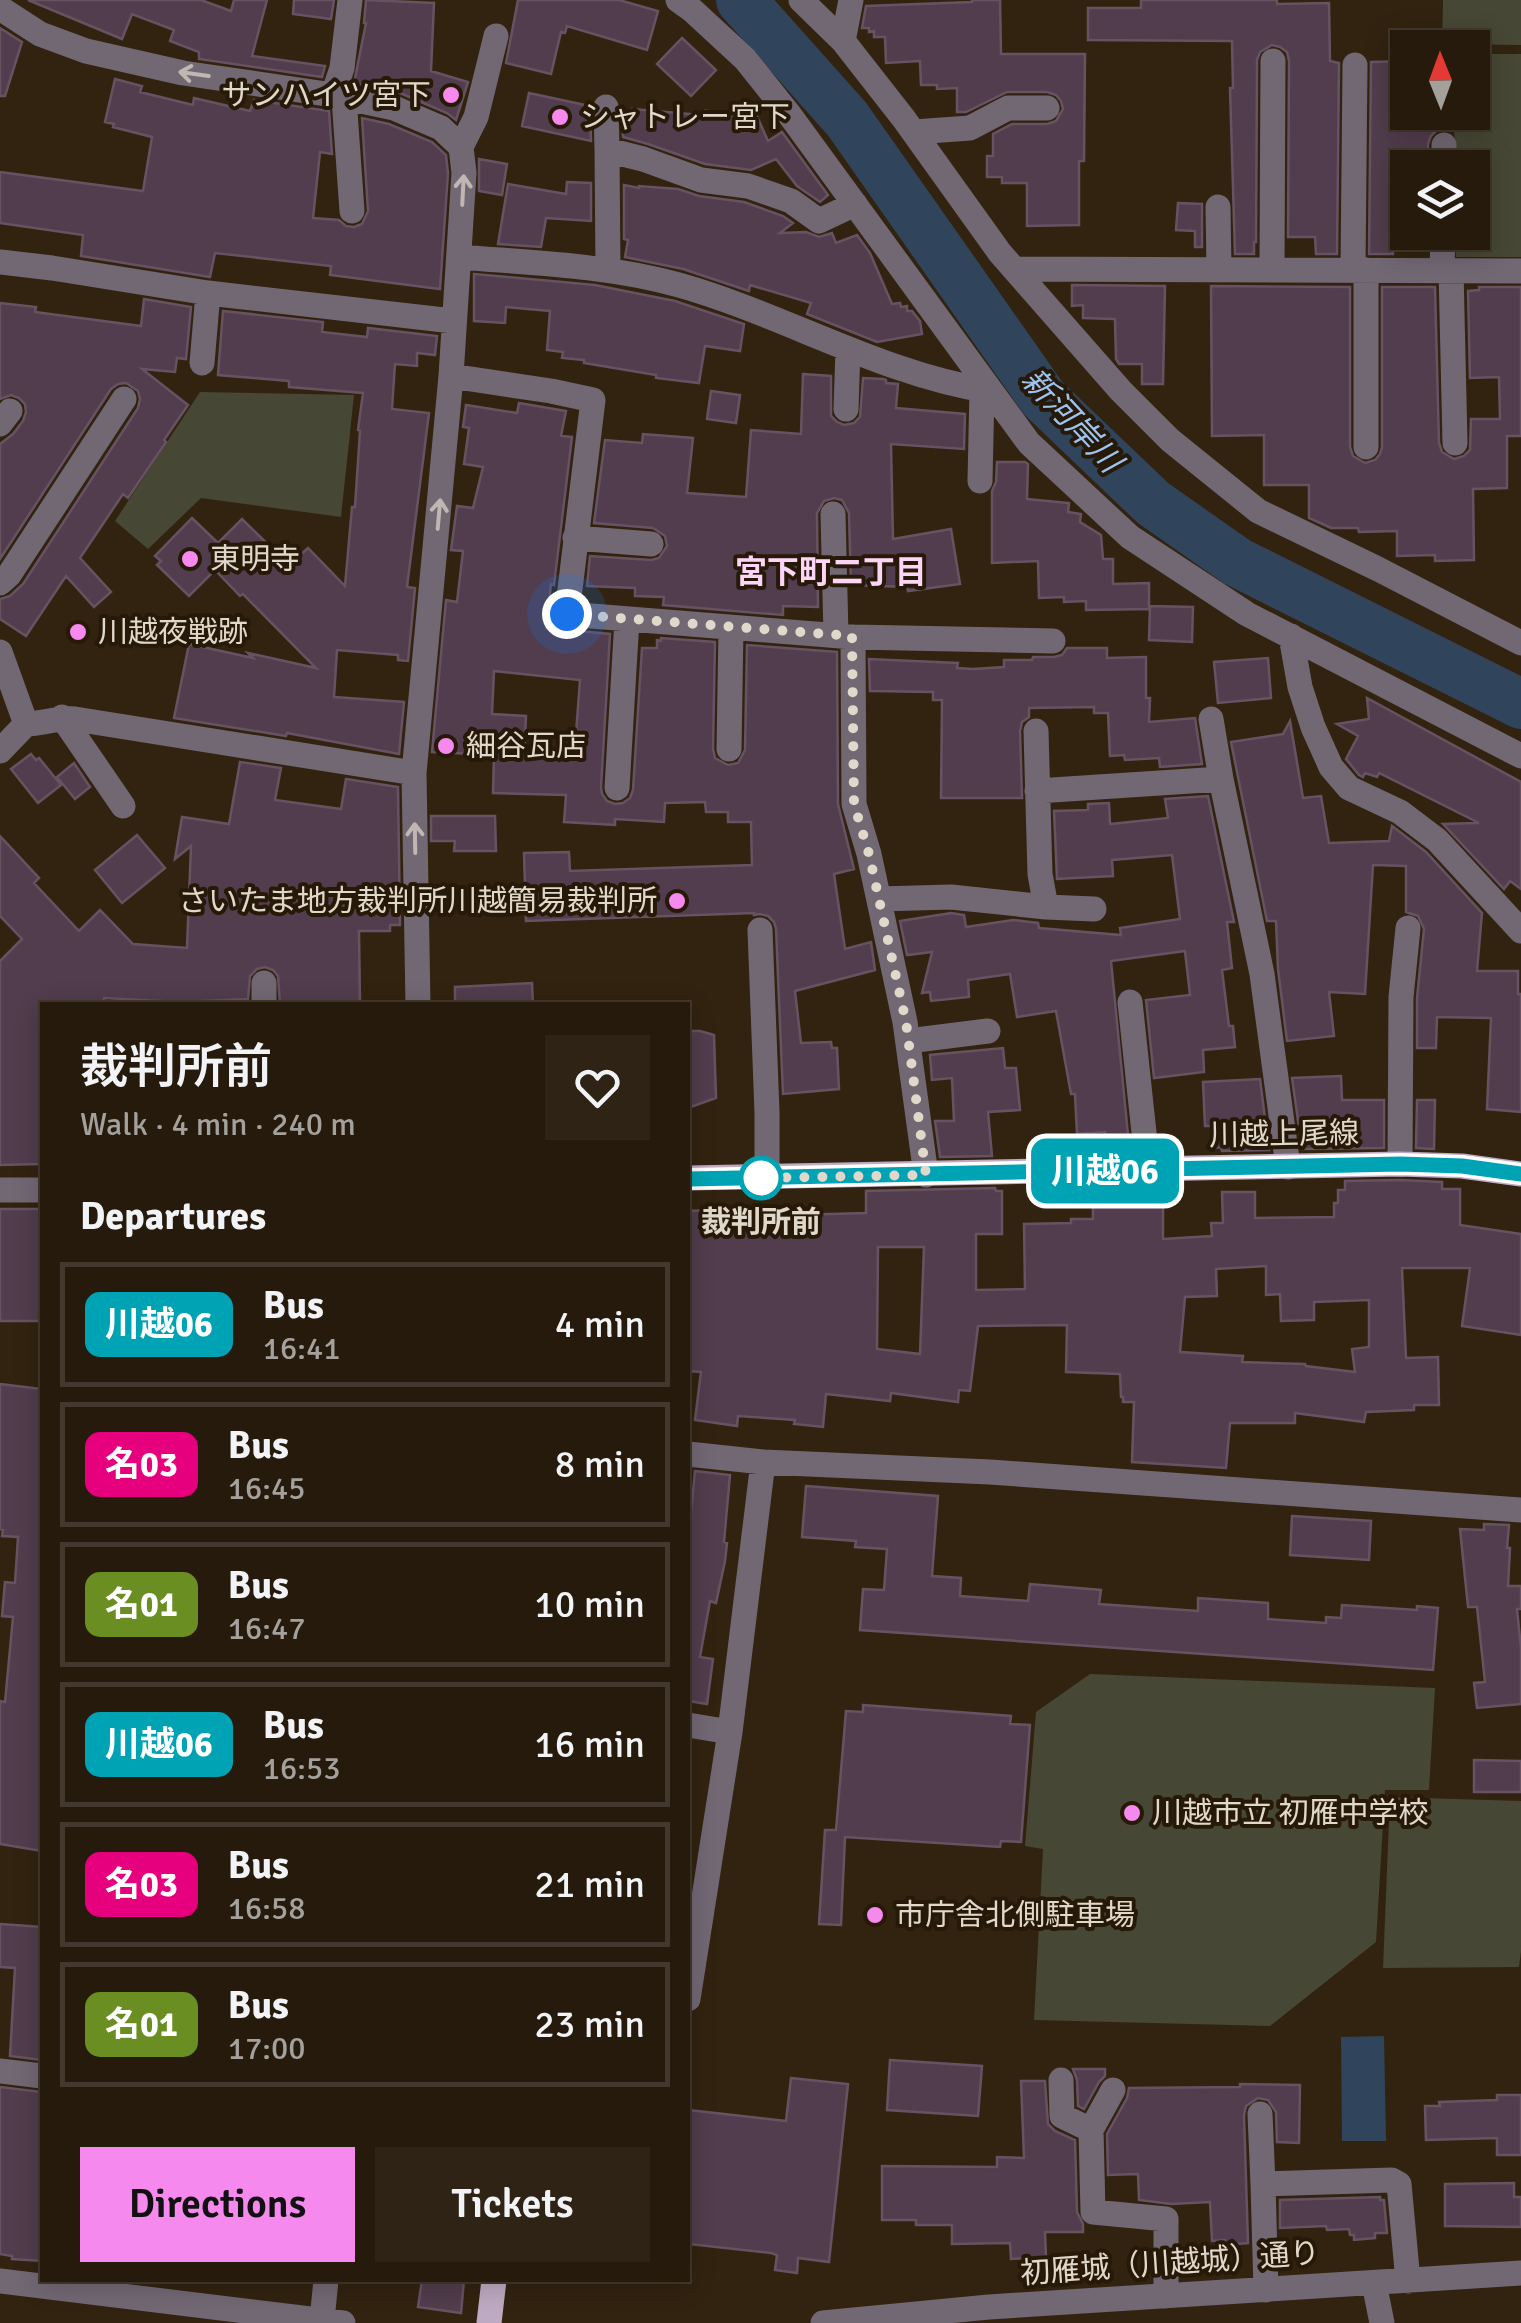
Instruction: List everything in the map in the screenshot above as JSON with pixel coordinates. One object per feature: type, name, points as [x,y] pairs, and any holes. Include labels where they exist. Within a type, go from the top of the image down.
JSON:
[{"type":"main road","name":"川越上尾線","points":[[690,1178],[1400,1164],[1462,1166],[1521,1174]]},
{"type":"main road","points":[[490,2323],[494,2282]]},
{"type":"street","points":[[350,0],[339,96],[352,211]]},
{"type":"street","points":[[678,0],[745,59],[789,114],[986,390],[1029,442],[1130,537],[1247,614],[1521,756]]},
{"type":"street","points":[[801,0],[843,41],[1000,253],[1121,391],[1170,440],[1258,511],[1521,643]]},
{"type":"street","points":[[843,41],[851,0]]},
{"type":"street","points":[[0,8],[40,34],[86,51],[183,73],[394,108],[442,128],[462,147]]},
{"type":"street","points":[[418,1002],[414,772],[450,376],[464,173],[462,147],[476,118],[496,36]]},
{"type":"street","points":[[1272,269],[1273,61]]},
{"type":"street","points":[[1355,66],[1366,447]]},
{"type":"street","points":[[606,107],[608,270]]},
{"type":"street","points":[[914,132],[970,128],[1008,108],[1047,108]]},
{"type":"street","points":[[607,150],[701,180],[748,186],[791,201],[819,222],[855,204]]},
{"type":"street","points":[[1218,207],[1219,269]]},
{"type":"street","points":[[1445,250],[1455,443]]},
{"type":"street","points":[[459,257],[608,270],[678,285],[848,349],[954,385],[986,390]]},
{"type":"street","points":[[0,262],[208,293],[452,321]]},
{"type":"street","points":[[1016,269],[1521,271]]},
{"type":"street","points":[[202,363],[208,293]]},
{"type":"street","points":[[846,409],[848,349]]},
{"type":"street","points":[[450,376],[593,400],[567,614],[844,636],[1053,641]]},
{"type":"street","points":[[980,481],[986,390]]},
{"type":"street","points":[[0,583],[124,399]]},
{"type":"street","points":[[833,514],[854,804],[906,1022],[926,1175]]},
{"type":"street","points":[[575,538],[652,544]]},
{"type":"street","points":[[617,788],[627,619]]},
{"type":"street","points":[[728,749],[731,628]]},
{"type":"street","points":[[1290,636],[1300,687],[1331,766],[1349,788],[1400,812],[1438,840],[1521,931]]},
{"type":"street","points":[[0,652],[26,724]]},
{"type":"street","points":[[0,751],[26,724],[62,718],[414,772]]},
{"type":"street","points":[[62,718],[123,806]]},
{"type":"street","points":[[1211,719],[1262,974],[1288,1167]]},
{"type":"street","points":[[1036,730],[1040,874],[1046,907]]},
{"type":"street","points":[[1037,791],[1221,779]]},
{"type":"street","points":[[879,899],[951,898],[1094,909]]},
{"type":"street","points":[[1400,1164],[1401,997],[1408,928]]},
{"type":"street","points":[[760,930],[767,1178]]},
{"type":"street","points":[[1130,1002],[1148,1170]]},
{"type":"street","points":[[908,1041],[988,1031]]},
{"type":"street","points":[[0,1190],[40,1190]]},
{"type":"street","points":[[690,1454],[1521,1510]]},
{"type":"street","points":[[690,1986],[730,1732],[763,1462]]},
{"type":"street","points":[[690,1725],[730,1732]]},
{"type":"street","points":[[0,2071],[40,2076]]},
{"type":"street","points":[[1061,2080],[1062,2116],[1091,2130]]},
{"type":"street","points":[[1113,2090],[1091,2130],[1093,2212],[1166,2219],[1166,2296]]},
{"type":"street","points":[[1260,2114],[1266,2290]]},
{"type":"street","points":[[1262,2184],[1392,2180],[1398,2184],[1408,2281]]},
{"type":"street","name":"初雁城（川越城）通り","points":[[823,2323],[1109,2311],[1166,2296],[1521,2274]]},
{"type":"street","points":[[0,2282],[53,2284],[332,2322],[326,2282]]},
{"type":"street","points":[[1374,2282],[1382,2323]]},
{"type":"street","points":[[130,2323],[134,2297]]},
{"type":"green space","points":[[1443,0],[1521,0],[1521,45],[1490,45],[1490,30],[1442,30]]},
{"type":"green space","points":[[1490,54],[1521,54],[1521,257],[1456,257],[1456,250],[1490,250],[1490,150],[1455,150],[1454,130],[1490,130]]},
{"type":"green space","points":[[200,392],[354,395],[341,517],[201,498],[148,549],[115,521]]},
{"type":"green space","points":[[1090,1674],[1435,1688],[1429,1790],[1385,1790],[1376,1942],[1270,2026],[1034,2020],[1043,1849],[1025,1846],[1036,1712]]},
{"type":"green space","points":[[1390,1797],[1521,1801],[1519,1967],[1383,1968]]},
{"type":"water","points":[[1384,2036],[1386,2141],[1342,2141],[1341,2037]]},
{"type":"building","points":[[28,0],[201,0],[231,11],[234,0],[267,0],[252,56],[325,66],[322,77],[199,59],[199,52],[170,41],[174,30],[132,14],[122,39]]},
{"type":"building","points":[[294,0],[334,0],[331,19],[293,14]]},
{"type":"building","points":[[366,0],[434,3],[431,71],[468,82],[456,120],[400,93],[354,83],[366,23]]},
{"type":"building","points":[[518,0],[619,0],[658,11],[647,50],[567,26],[565,33],[561,32],[551,74],[506,63]]},
{"type":"building","points":[[1000,0],[1001,54],[1085,54],[1079,225],[1027,226],[1027,183],[1002,183],[1002,177],[987,177],[987,156],[993,156],[993,134],[1012,124],[1056,121],[1063,109],[1056,95],[1007,92],[966,112],[957,112],[957,88],[921,85],[920,61],[886,63],[885,37],[874,37],[874,31],[862,28],[866,6]]},
{"type":"building","points":[[1141,0],[1329,3],[1330,61],[1339,63],[1337,254],[1316,254],[1315,237],[1288,237],[1287,52],[1272,45],[1260,52],[1257,60],[1256,242],[1254,254],[1235,254],[1232,41],[1088,40],[1088,8],[1141,8]]},
{"type":"building","points":[[0,28],[22,42],[5,96],[0,96]]},
{"type":"building","points":[[682,38],[716,70],[691,96],[657,64]]},
{"type":"building","points":[[1390,61],[1390,130],[1437,130],[1431,136],[1428,150],[1390,150],[1393,254],[1369,254],[1371,62]]},
{"type":"building","points":[[115,79],[142,86],[140,92],[193,105],[194,98],[250,111],[254,100],[329,111],[332,154],[320,152],[313,218],[339,220],[346,226],[362,224],[368,211],[362,118],[389,124],[432,142],[446,155],[448,173],[440,289],[330,275],[331,266],[215,253],[210,277],[81,256],[83,235],[0,223],[0,172],[143,191],[152,137],[105,122]]},
{"type":"building","name":"シャトレー宮下","points":[[529,93],[590,106],[591,141],[522,126]]},
{"type":"building","points":[[632,109],[712,116],[707,111],[756,114],[768,141],[782,132],[828,195],[820,202],[797,186],[776,159],[751,170],[705,164],[623,137],[622,113],[632,115]]},
{"type":"building","points":[[479,159],[507,164],[502,195],[479,191]]},
{"type":"building","points":[[567,182],[591,183],[591,221],[546,218],[541,247],[498,244],[508,184],[566,194]]},
{"type":"building","points":[[624,185],[678,189],[744,202],[793,223],[780,233],[806,232],[819,237],[832,233],[836,243],[857,235],[870,253],[892,304],[900,303],[912,311],[920,321],[922,334],[877,342],[807,314],[811,303],[750,285],[749,291],[683,269],[625,257],[628,240],[624,239]]},
{"type":"building","points":[[1178,203],[1202,204],[1202,247],[1195,247],[1195,231],[1176,230]]},
{"type":"building","points":[[474,274],[595,285],[675,301],[744,324],[740,351],[705,346],[699,383],[562,358],[563,352],[547,350],[550,311],[506,307],[505,323],[474,321]]},
{"type":"building","points":[[1072,285],[1165,286],[1163,384],[1142,384],[1142,364],[1119,364],[1115,319],[1083,318],[1083,305],[1072,306]]},
{"type":"building","points":[[1211,286],[1350,287],[1350,447],[1353,456],[1365,463],[1375,460],[1382,447],[1382,287],[1435,287],[1439,443],[1442,452],[1454,459],[1470,450],[1471,419],[1500,419],[1499,377],[1470,378],[1468,291],[1479,287],[1521,287],[1521,436],[1507,436],[1507,488],[1473,489],[1474,560],[1435,561],[1435,555],[1397,556],[1397,531],[1331,528],[1309,518],[1309,485],[1264,485],[1264,435],[1212,436]]},
{"type":"building","points":[[144,299],[191,307],[186,359],[177,358],[175,372],[142,369],[188,405],[128,498],[123,494],[80,558],[111,592],[94,607],[66,576],[26,636],[0,619],[0,599],[23,584],[138,408],[140,399],[138,391],[126,383],[111,389],[0,559],[0,444],[13,434],[26,412],[19,398],[11,395],[0,399],[0,303],[36,307],[35,312],[141,326]]},
{"type":"building","points":[[223,311],[323,322],[322,332],[367,337],[368,328],[437,336],[435,355],[417,353],[417,366],[395,364],[392,409],[429,413],[407,587],[415,588],[408,661],[398,660],[398,655],[337,650],[334,697],[404,702],[399,754],[287,733],[286,736],[174,718],[189,644],[316,668],[215,570],[189,596],[157,565],[161,561],[155,556],[192,518],[218,543],[242,519],[289,565],[308,548],[345,586],[355,507],[363,393],[289,387],[289,381],[218,375]]},
{"type":"building","points":[[803,374],[831,376],[831,416],[844,425],[860,417],[863,378],[898,384],[896,408],[965,414],[964,449],[891,444],[893,539],[951,529],[960,584],[908,591],[907,587],[851,585],[849,513],[842,500],[834,498],[824,501],[817,513],[818,607],[783,606],[783,615],[663,605],[664,597],[635,596],[635,588],[587,586],[590,556],[651,560],[659,558],[667,546],[665,536],[653,528],[594,523],[605,440],[642,443],[643,434],[693,438],[687,493],[746,497],[751,430],[801,434]]},
{"type":"building","points":[[711,391],[740,395],[736,423],[707,419]]},
{"type":"building","points":[[519,403],[566,411],[561,436],[572,437],[546,628],[610,634],[601,787],[607,801],[623,803],[633,790],[642,648],[657,648],[661,638],[715,642],[713,749],[715,758],[728,765],[738,763],[745,750],[747,645],[837,652],[838,804],[854,869],[834,874],[845,949],[871,942],[875,970],[795,991],[801,1043],[831,1042],[832,1048],[837,1048],[839,1089],[783,1094],[776,929],[768,916],[754,913],[526,921],[524,853],[569,852],[570,871],[752,865],[751,822],[728,822],[728,812],[706,812],[705,802],[665,803],[664,822],[564,822],[566,795],[493,793],[494,755],[432,752],[446,600],[457,602],[463,551],[451,550],[457,506],[473,508],[483,467],[464,464],[469,428],[463,427],[466,405],[517,413]],"holes":[[[494,671],[580,680],[571,756],[524,755],[526,716],[492,714]]]},
{"type":"building","points":[[997,462],[1028,464],[1027,499],[1069,503],[1068,512],[1081,514],[1080,522],[1101,535],[1103,559],[1113,559],[1113,584],[1149,583],[1149,609],[1086,610],[1086,601],[1039,598],[1038,561],[992,563],[992,491]]},
{"type":"building","points":[[1150,606],[1193,607],[1192,642],[1149,640]]},
{"type":"building","points":[[1067,648],[1107,648],[1107,658],[1146,657],[1149,722],[1195,718],[1202,764],[1160,767],[1159,758],[1125,760],[1124,755],[1110,756],[1108,713],[1094,713],[1094,707],[1029,708],[1029,717],[1022,722],[1020,731],[1022,798],[941,798],[942,700],[933,700],[933,692],[870,691],[869,659],[958,663],[957,668],[973,669],[1004,667],[1004,660],[1054,657]]},
{"type":"building","points":[[1268,658],[1271,698],[1218,703],[1214,662]]},
{"type":"building","points":[[1367,698],[1521,782],[1521,889],[1510,881],[1504,889],[1443,824],[1479,823],[1379,773],[1377,777],[1365,773],[1363,777],[1346,759],[1358,736],[1337,724],[1369,719]]},
{"type":"building","points":[[1290,721],[1303,798],[1321,796],[1329,843],[1389,841],[1392,826],[1426,852],[1482,913],[1477,971],[1518,971],[1521,1112],[1487,1109],[1491,1018],[1437,1017],[1436,1048],[1417,1048],[1424,929],[1418,916],[1406,912],[1406,866],[1373,865],[1365,994],[1329,992],[1334,1036],[1287,1041],[1276,921],[1267,921],[1231,742],[1283,734]]},
{"type":"building","points":[[31,754],[61,785],[38,803],[11,769]]},
{"type":"building","points":[[240,762],[281,768],[275,800],[341,809],[346,779],[398,787],[400,925],[390,925],[390,931],[359,931],[360,1002],[280,1002],[278,976],[265,967],[250,976],[248,999],[180,1002],[104,998],[104,1002],[40,1002],[40,1164],[0,1165],[0,961],[22,939],[0,916],[0,836],[39,878],[34,883],[79,931],[100,910],[133,944],[187,948],[191,846],[175,859],[182,817],[229,824]]},
{"type":"building","points":[[74,763],[90,787],[75,799],[57,777]]},
{"type":"building","points":[[1208,796],[1234,922],[1227,922],[1232,968],[1222,970],[1235,1047],[1203,1050],[1204,1072],[1154,1078],[1146,1000],[1190,995],[1185,951],[1111,961],[1129,1145],[1106,1147],[1105,1132],[1077,1134],[1075,1094],[1071,1094],[1056,1011],[1017,1017],[1010,974],[968,980],[969,997],[931,1001],[930,992],[922,993],[932,952],[907,955],[900,921],[951,913],[964,915],[966,927],[1013,920],[1038,923],[1039,928],[1121,935],[1120,928],[1180,919],[1172,855],[1112,860],[1113,876],[1057,879],[1054,811],[1088,810],[1088,804],[1109,803],[1110,824],[1168,818],[1165,799]]},
{"type":"building","points":[[431,816],[495,816],[496,851],[454,851],[455,841],[431,841]]},
{"type":"building","points":[[137,835],[165,868],[122,903],[95,870]]},
{"type":"building","points":[[532,983],[533,1002],[455,1002],[455,987]]},
{"type":"building","points":[[690,1031],[714,1035],[716,1098],[690,1107]]},
{"type":"building","points":[[1003,1048],[1005,1068],[1016,1068],[1020,1110],[988,1112],[992,1156],[940,1157],[935,1121],[954,1121],[952,1078],[932,1080],[930,1055]]},
{"type":"building","points":[[1341,1076],[1342,1100],[1384,1100],[1384,1148],[1302,1149],[1292,1078]]},
{"type":"building","points":[[1260,1079],[1269,1150],[1215,1148],[1214,1126],[1205,1126],[1203,1082]]},
{"type":"building","points":[[1417,1100],[1435,1100],[1434,1149],[1416,1148]]},
{"type":"building","points":[[1345,1181],[1442,1182],[1442,1189],[1460,1189],[1460,1225],[1521,1234],[1521,1335],[1462,1326],[1470,1268],[1402,1268],[1406,1358],[1438,1357],[1439,1405],[1366,1412],[1364,1422],[1295,1413],[1295,1423],[1230,1423],[1226,1468],[1132,1462],[1134,1402],[1123,1402],[1120,1374],[1066,1372],[1067,1325],[978,1326],[970,1391],[959,1390],[958,1402],[891,1393],[890,1401],[826,1394],[823,1427],[794,1424],[795,1420],[738,1416],[737,1426],[695,1420],[701,1372],[690,1371],[690,1211],[866,1213],[866,1191],[995,1188],[1002,1191],[1002,1234],[976,1234],[976,1290],[1025,1289],[1024,1224],[1093,1219],[1093,1187],[1163,1189],[1163,1239],[1212,1236],[1211,1223],[1223,1223],[1222,1192],[1255,1192],[1255,1218],[1334,1217],[1338,1190],[1345,1190]],"holes":[[[878,1247],[924,1247],[920,1354],[877,1349]],[[1266,1266],[1266,1295],[1280,1294],[1281,1321],[1314,1320],[1314,1302],[1369,1300],[1369,1347],[1352,1349],[1355,1372],[1305,1364],[1242,1362],[1243,1356],[1180,1352],[1185,1297],[1217,1296],[1216,1269]]]},
{"type":"building","points":[[0,1209],[40,1209],[40,1321],[0,1321]]},
{"type":"building","points":[[0,1384],[40,1389],[40,1851],[0,1844],[0,1701],[5,1702],[13,1617],[2,1616],[5,1582],[15,1583],[18,1537],[2,1536]]},
{"type":"building","points":[[695,1471],[730,1475],[725,1561],[716,1603],[710,1601],[700,1657],[713,1659],[707,1704],[690,1701],[690,1524]]},
{"type":"building","points":[[806,1486],[938,1496],[932,1576],[961,1578],[960,1596],[1028,1601],[1030,1584],[1101,1590],[1099,1604],[1198,1611],[1198,1598],[1268,1603],[1268,1619],[1326,1623],[1326,1617],[1341,1618],[1342,1605],[1438,1608],[1433,1670],[860,1630],[863,1589],[884,1590],[887,1549],[855,1547],[856,1541],[802,1537]]},
{"type":"building","points":[[1292,1516],[1371,1521],[1369,1560],[1290,1555]]},
{"type":"building","points":[[1484,1524],[1509,1525],[1508,1586],[1521,1586],[1521,1609],[1517,1609],[1521,1704],[1477,1708],[1474,1683],[1485,1682],[1477,1607],[1468,1607],[1460,1529],[1484,1530]]},
{"type":"building","points":[[863,1705],[1011,1716],[1010,1724],[1030,1725],[1021,1842],[1001,1841],[1000,1847],[845,1837],[841,1925],[819,1924],[825,1830],[836,1830],[846,1711],[863,1712]]},
{"type":"building","points":[[1474,1760],[1521,1761],[1521,1792],[1474,1792]]},
{"type":"building","points":[[0,1924],[40,1927],[40,2060],[10,2056],[15,1968],[0,1967]]},
{"type":"building","points":[[890,2060],[982,2066],[978,2116],[887,2110]]},
{"type":"building","points":[[1073,2069],[1105,2069],[1105,2076],[1084,2109],[1078,2106]]},
{"type":"building","points":[[791,2078],[848,2084],[829,2262],[798,2258],[797,2273],[775,2270],[777,2255],[771,2253],[690,2244],[690,2110],[786,2121]]},
{"type":"building","points":[[1021,2081],[1045,2081],[1048,2124],[1075,2140],[1077,2212],[1083,2232],[1045,2232],[1046,2257],[1011,2259],[1010,2243],[952,2244],[952,2225],[882,2220],[882,2166],[997,2167],[997,2157],[1024,2158]]},
{"type":"building","points":[[1300,2085],[1299,2143],[1277,2142],[1276,2112],[1268,2100],[1258,2098],[1246,2106],[1248,2243],[1225,2245],[1225,2240],[1212,2241],[1210,2202],[1171,2204],[1139,2200],[1138,2174],[1108,2175],[1107,2134],[1129,2088]]},
{"type":"building","points":[[0,2087],[40,2092],[40,2261],[0,2254]]},
{"type":"building","points":[[1497,2095],[1521,2095],[1521,2155],[1497,2155],[1497,2138],[1426,2140],[1425,2106],[1497,2100]]},
{"type":"building","points":[[1514,2183],[1514,2197],[1521,2197],[1521,2227],[1445,2226],[1445,2184]]},
{"type":"building","points":[[1280,2200],[1384,2200],[1387,2233],[1375,2233],[1375,2238],[1354,2240],[1349,2229],[1327,2230],[1326,2226],[1280,2228]]},
{"type":"building","points":[[422,2282],[464,2282],[461,2313],[418,2307]]},
{"type":"waterway","name":"新河岸川","points":[[741,0],[847,119],[1043,398],[1153,503],[1237,562],[1521,704]]},
{"type":"bus line","name":"川越06","points":[[690,1179],[1400,1164],[1462,1166],[1521,1174]]},
{"type":"place","name":"サンハイツ宮下","points":[[451,95]]},
{"type":"place","name":"シャトレー宮下","points":[[560,117]]},
{"type":"place","name":"東明寺","points":[[190,559]]},
{"type":"place","name":"川越夜戦跡","points":[[78,632]]},
{"type":"place","name":"細谷瓦店","points":[[446,746]]},
{"type":"place","name":"さいたま地方裁判所川越簡易裁判所","points":[[677,901]]},
{"type":"place","name":"裁判所前","points":[[761,1178]]},
{"type":"place","name":"川越市立 初雁中学校","points":[[1132,1813]]},
{"type":"place","name":"市庁舎北側駐車場","points":[[875,1915]]},
{"type":"district","name":"宮下町二丁目","points":[[831,572]]},
{"type":"route","points":[[567,614],[852,636],[854,804],[906,1022],[926,1175],[761,1178]]}]
